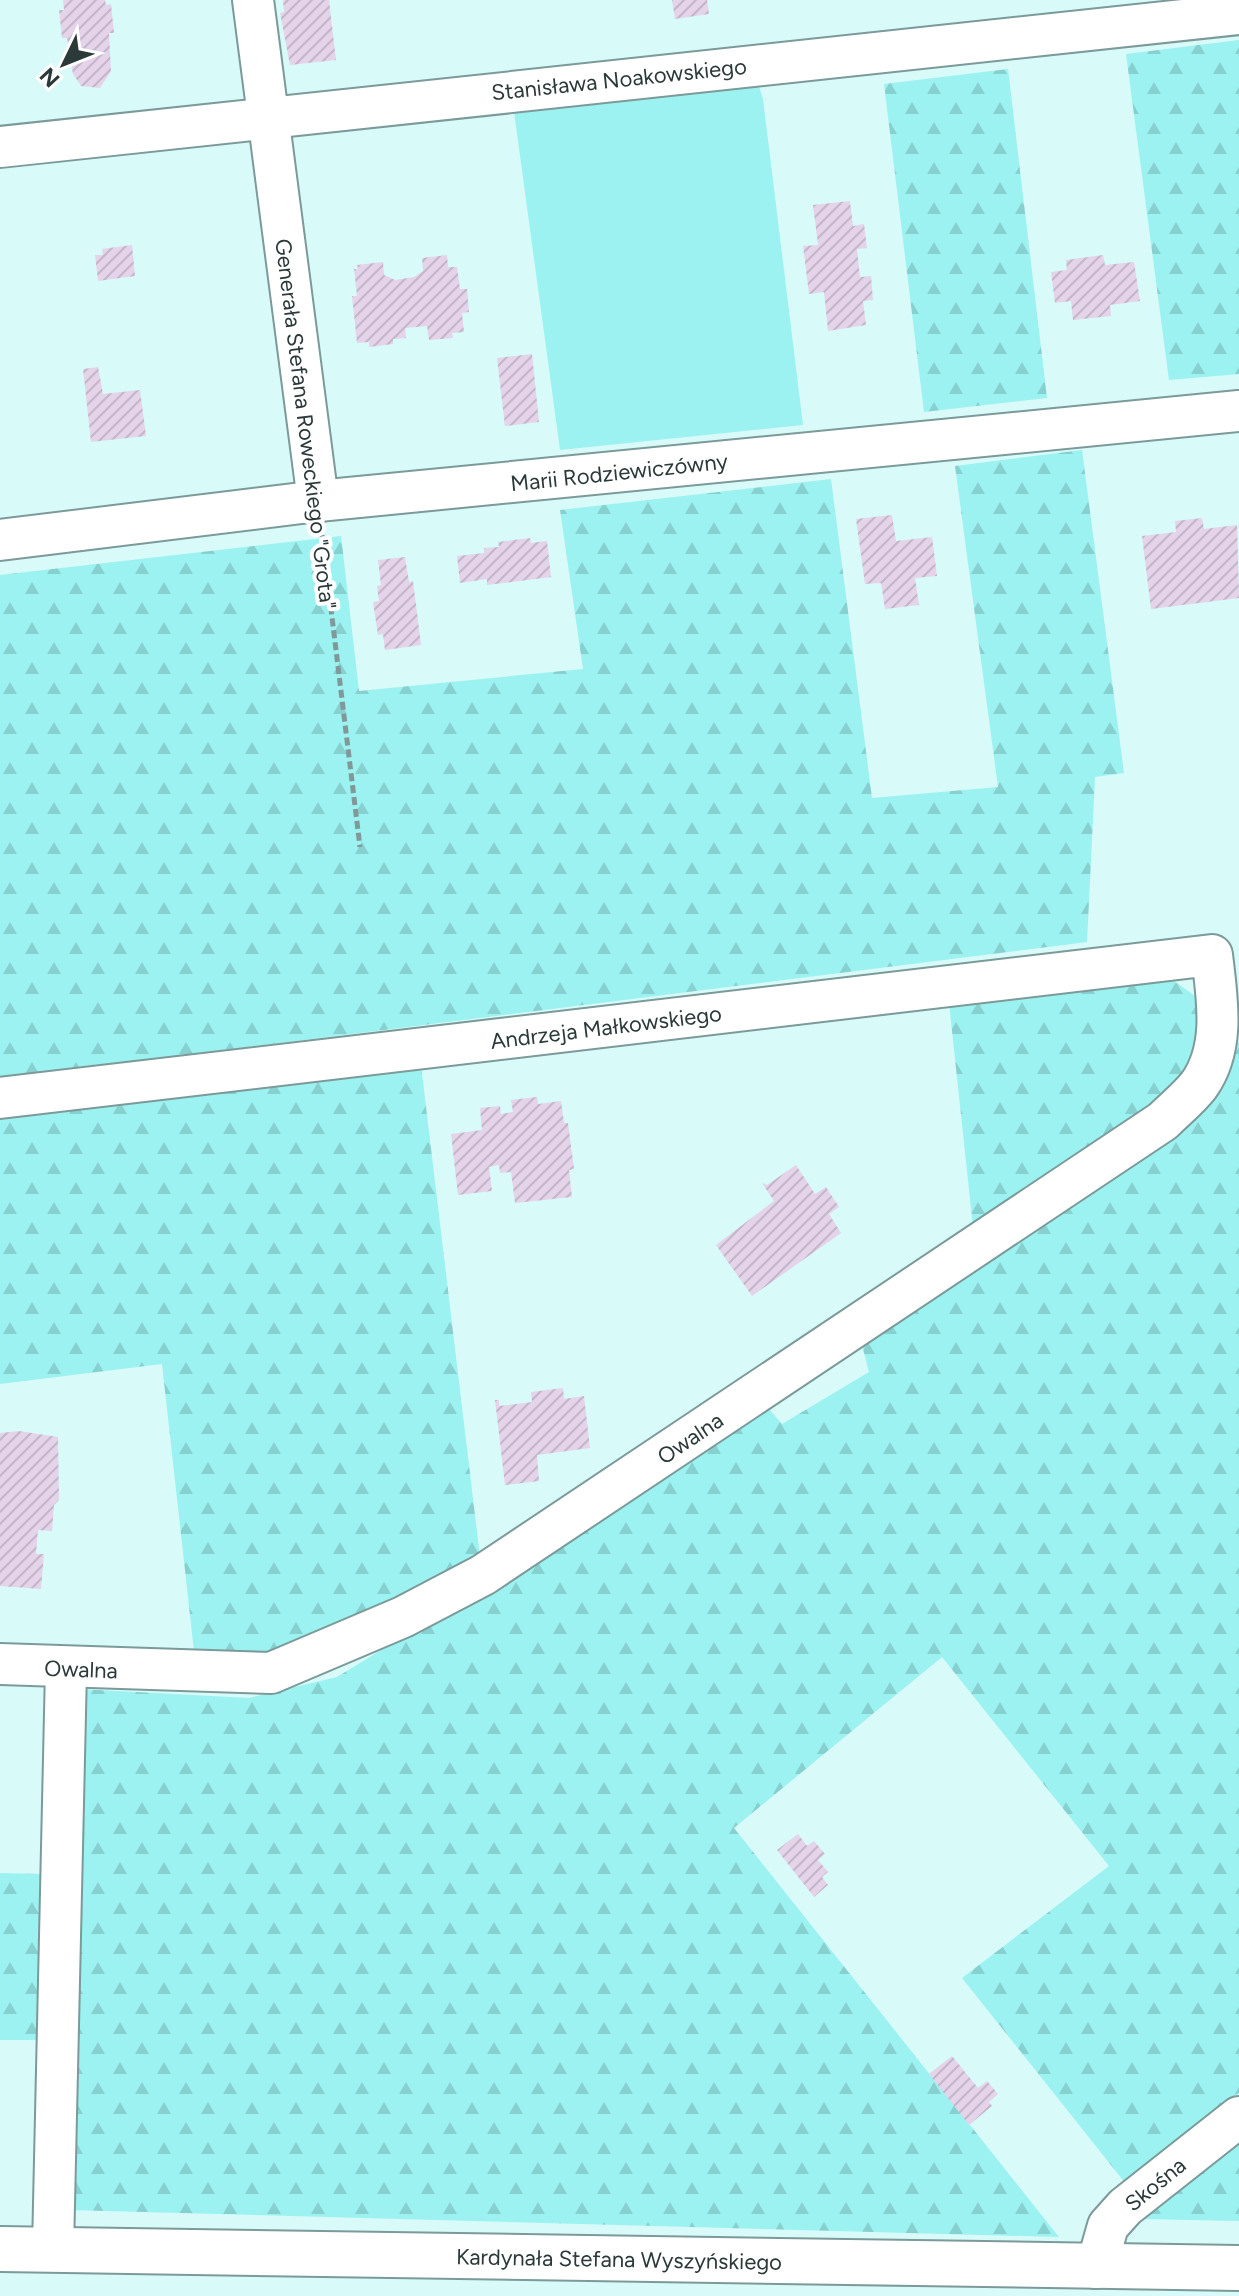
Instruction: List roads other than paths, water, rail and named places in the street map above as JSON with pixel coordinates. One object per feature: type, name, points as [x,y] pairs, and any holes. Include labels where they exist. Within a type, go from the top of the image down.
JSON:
[{"type":"main road","name":"Kardynała Stefana Wyszyńskiego","points":[[0,2249],[1239,2268]]},
{"type":"street","name":"Generała Stefana Roweckiego \"Grota\"","points":[[253,0],[266,120],[318,501]]},
{"type":"street","name":"Stanisława Noakowskiego","points":[[0,147],[1239,14]]},
{"type":"street","name":"Marii Rodziewiczówny","points":[[0,540],[318,501],[1239,411]]},
{"type":"street","name":"Andrzeja Małkowskiego","points":[[0,1098],[1212,955]]},
{"type":"street","name":"Owalna","points":[[0,1664],[66,1669],[271,1673],[403,1617],[483,1575],[1163,1121],[1200,1084],[1216,1044],[1219,1007],[1212,955]]},
{"type":"street","points":[[53,2249],[66,1669]]},
{"type":"street","name":"Skośna","points":[[1096,2268],[1108,2226],[1125,2207],[1239,2117]]}]
